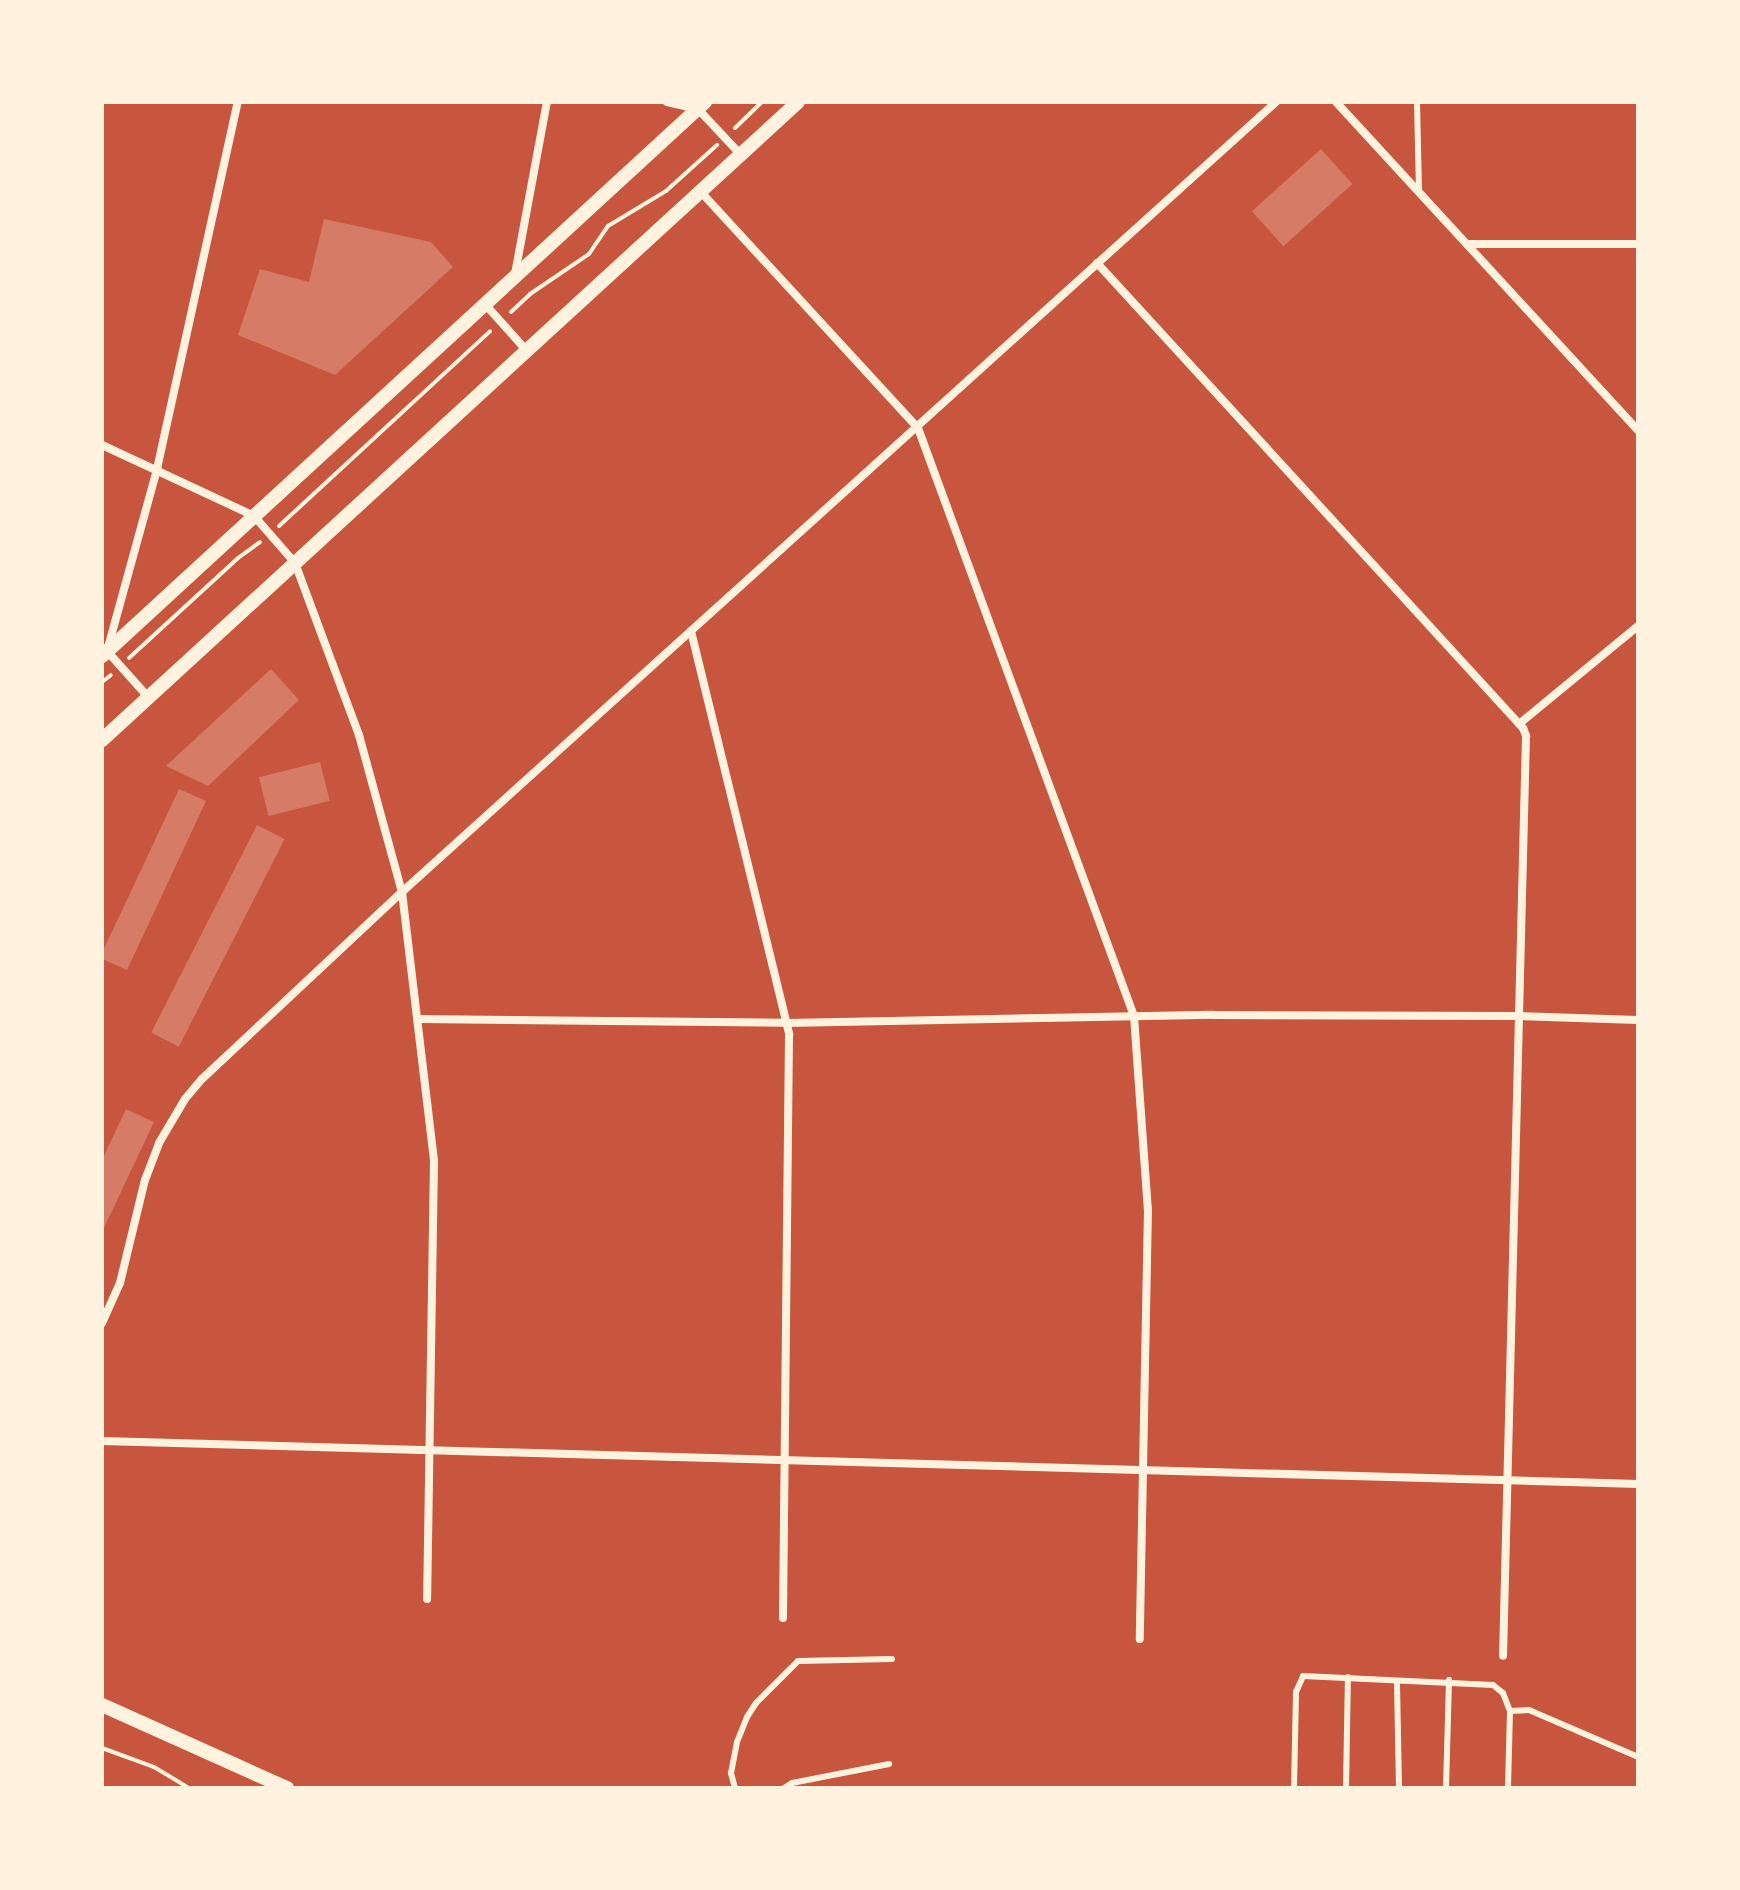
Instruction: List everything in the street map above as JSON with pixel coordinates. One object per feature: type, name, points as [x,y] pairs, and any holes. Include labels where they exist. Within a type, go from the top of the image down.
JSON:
[{"type":"street","points":[[104,654],[157,469],[238,102]]},
{"type":"street","points":[[515,274],[547,102]]},
{"type":"street","points":[[667,102],[701,105],[741,155]]},
{"type":"street","points":[[102,740],[798,102]]},
{"type":"street","points":[[102,1323],[120,1283],[145,1180],[159,1143],[185,1099],[230,1050],[1276,102]]},
{"type":"street","points":[[1336,102],[1638,430]]},
{"type":"street","points":[[104,654],[701,105]]},
{"type":"street","points":[[700,191],[918,428],[1134,1016],[1148,1209],[1146,1471],[1140,1639]]},
{"type":"street","points":[[1469,244],[1638,244]]},
{"type":"street","points":[[1097,263],[1519,724],[1526,736],[1503,1656]]},
{"type":"street","points":[[483,303],[526,350]]},
{"type":"street","points":[[102,445],[254,516],[295,563],[359,735],[402,892],[434,1161],[427,1599]]},
{"type":"street","points":[[1519,724],[1638,626]]},
{"type":"street","points":[[691,631],[786,1023],[787,1462],[783,1618]]},
{"type":"street","points":[[104,654],[120,666],[149,698]]},
{"type":"street","points":[[419,1019],[786,1023],[1134,1016],[1518,1016],[1638,1020]]},
{"type":"street","points":[[102,1441],[431,1447],[787,1462],[1638,1484]]},
{"type":"street","points":[[102,1705],[287,1788]]},
{"type":"lane","points":[[1417,102],[1419,192]]},
{"type":"lane","points":[[735,1788],[731,1773],[737,1742],[747,1717],[798,1661],[892,1659]]},
{"type":"lane","points":[[1294,1788],[1298,1684],[1303,1676],[1397,1683],[1449,1680],[1493,1685],[1503,1693],[1510,1711],[1508,1788]]},
{"type":"lane","points":[[1346,1788],[1348,1677]]},
{"type":"lane","points":[[1446,1788],[1449,1680]]},
{"type":"lane","points":[[1397,1683],[1399,1788]]},
{"type":"lane","points":[[1510,1711],[1529,1710],[1638,1757]]},
{"type":"lane","points":[[784,1788],[792,1783],[889,1764]]},
{"type":"path","points":[[102,682],[238,558],[269,535],[530,294],[589,254],[608,226],[666,191],[762,102]]},
{"type":"path","points":[[102,1748],[154,1767],[189,1788]]},
{"type":"building","points":[[1321,149],[1352,184],[1283,246],[1252,211]]},
{"type":"building","points":[[324,219],[431,242],[453,267],[335,375],[238,335],[260,269],[309,282]]},
{"type":"building","points":[[271,669],[299,700],[208,786],[166,766]]},
{"type":"building","points":[[320,762],[330,801],[269,816],[259,777]]},
{"type":"building","points":[[179,789],[206,801],[127,970],[102,959],[102,953]]},
{"type":"building","points":[[257,825],[285,839],[179,1047],[151,1033]]},
{"type":"building","points":[[126,1109],[154,1122],[102,1232],[102,1160]]}]
